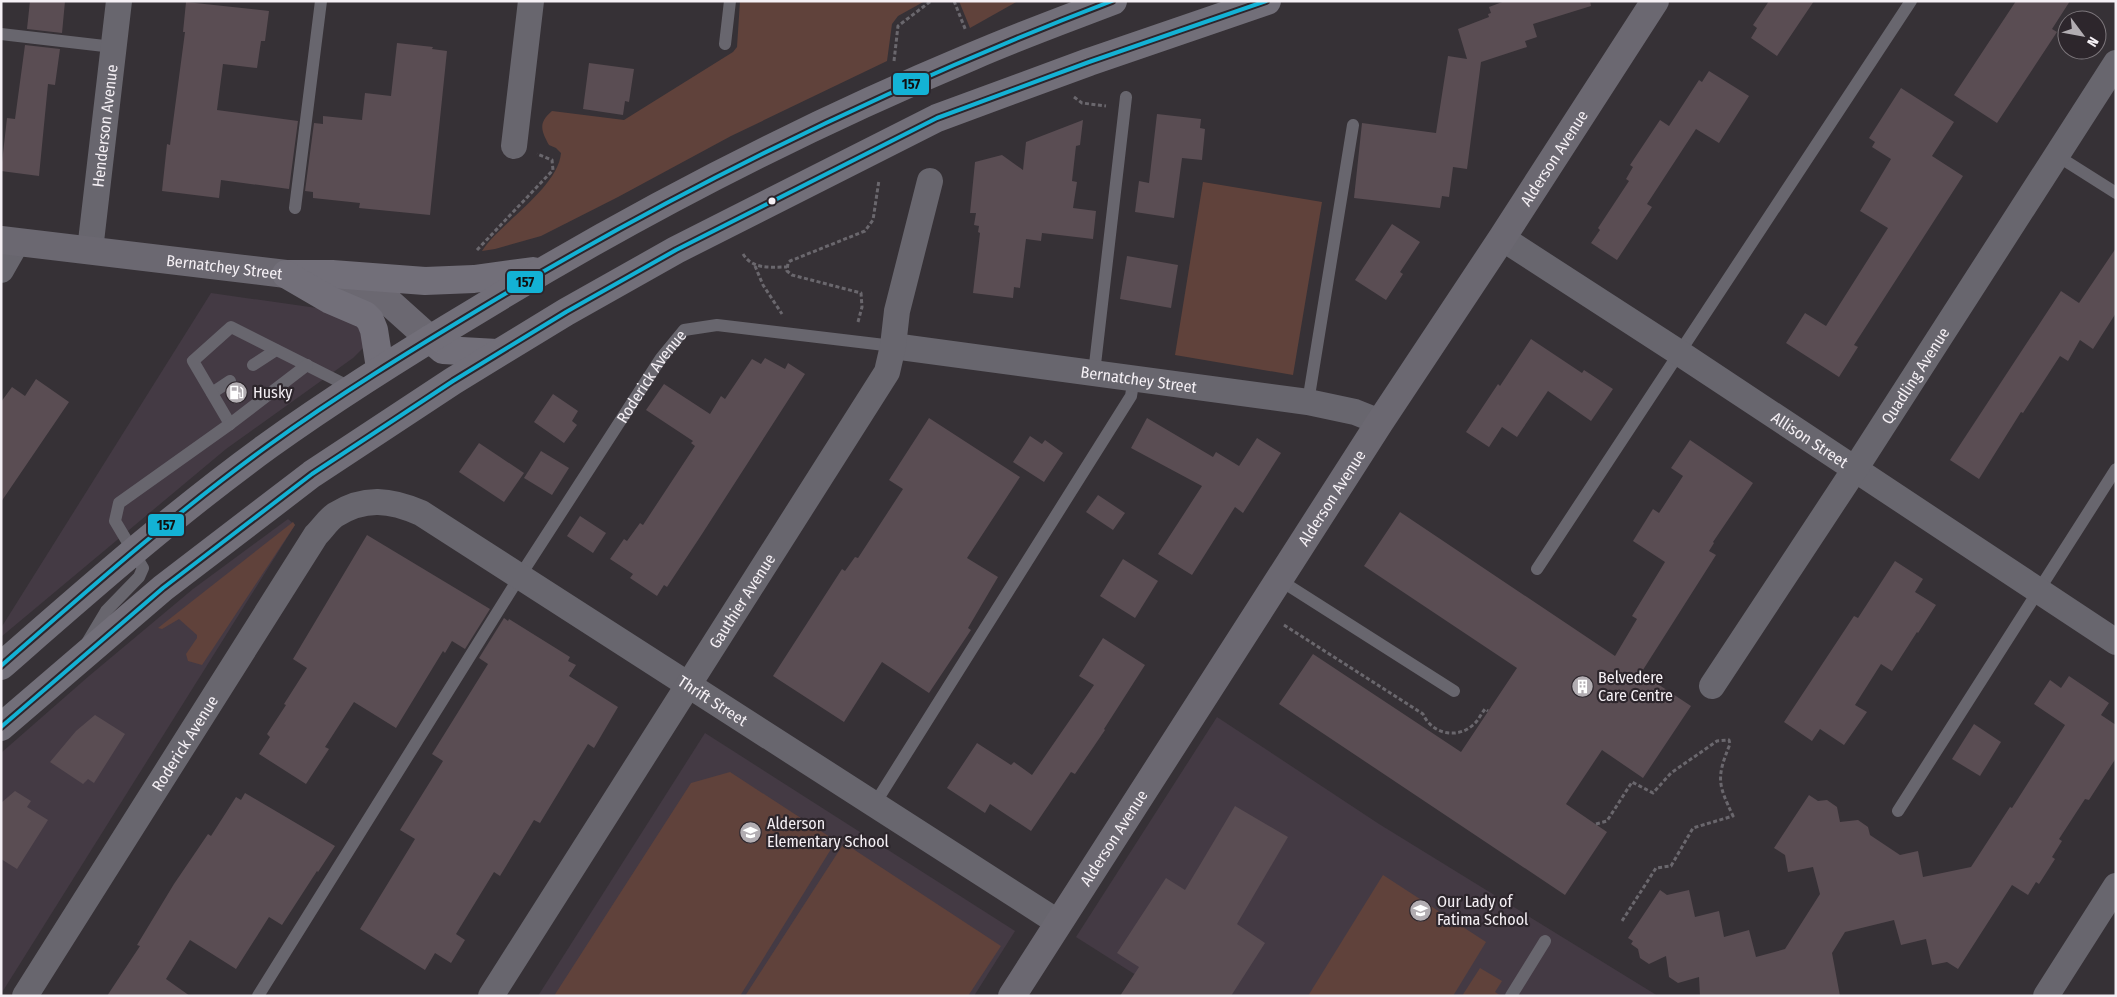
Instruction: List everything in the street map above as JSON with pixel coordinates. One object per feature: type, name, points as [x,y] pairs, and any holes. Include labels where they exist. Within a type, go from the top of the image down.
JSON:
[{"type":"main road","points":[[1,666],[133,551],[268,446],[380,368],[658,205],[820,124],[974,55],[1113,1]]},
{"type":"main road","points":[[1,727],[163,588],[312,474],[452,380],[676,250],[937,118],[1089,62],[1267,1]]},
{"type":"main road","points":[[286,274],[332,274],[425,281],[474,279],[546,269]]},
{"type":"main road","points":[[286,274],[330,300],[365,314],[374,330],[380,368]]},
{"type":"main road","points":[[430,339],[443,350],[497,353]]},
{"type":"street","name":"Henderson Avenue","points":[[90,250],[119,1]]},
{"type":"street","points":[[514,146],[531,1]]},
{"type":"street","name":"Alderson Avenue","points":[[1012,996],[1278,579],[1655,1]]},
{"type":"street","name":"Quadling Avenue","points":[[1712,686],[1855,469],[2116,63]]},
{"type":"street","name":"Gauthier Avenue","points":[[491,996],[887,372],[894,346],[897,311],[930,181]]},
{"type":"street","name":"Allison Street","points":[[1502,238],[1678,352],[2116,642]]},
{"type":"street","points":[[1,270],[9,241]]},
{"type":"street","name":"Bernatchey Street","points":[[9,241],[286,274],[382,299],[430,339]]},
{"type":"street","name":"Bernatchey Street","points":[[894,346],[1308,402],[1355,412],[1380,422]]},
{"type":"street","name":"Thrift Street","points":[[358,505],[381,501],[399,503],[421,513],[1059,923]]},
{"type":"street","name":"Roderick Avenue","points":[[25,996],[316,535],[335,516],[358,505]]},
{"type":"street","points":[[2046,996],[2116,886]]},
{"type":"lane","points":[[295,208],[321,1]]},
{"type":"lane","points":[[725,44],[730,1]]},
{"type":"lane","points":[[1537,568],[1911,1]]},
{"type":"lane","points":[[1,34],[113,47]]},
{"type":"lane","points":[[1094,372],[1125,102]]},
{"type":"lane","points":[[1308,402],[1353,125]]},
{"type":"lane","points":[[2056,155],[2116,193]]},
{"type":"lane","name":"Roderick Avenue","points":[[258,996],[520,576],[661,358],[684,330],[717,326],[894,346]]},
{"type":"lane","points":[[230,424],[193,361],[231,327],[352,388]]},
{"type":"lane","points":[[253,365],[276,350]]},
{"type":"lane","points":[[77,661],[106,611],[139,577],[143,568],[115,521],[119,503],[308,366]]},
{"type":"lane","points":[[874,805],[1131,396],[1134,378]]},
{"type":"lane","points":[[212,393],[230,381]]},
{"type":"lane","points":[[1898,811],[2116,469]]},
{"type":"lane","points":[[1278,579],[1454,691]]},
{"type":"lane","points":[[1511,996],[1545,941]]},
{"type":"path","points":[[894,61],[898,26],[931,1]]},
{"type":"path","points":[[954,1],[968,36]]},
{"type":"path","points":[[1068,92],[1082,103],[1125,102]]},
{"type":"path","points":[[477,251],[546,179]]},
{"type":"path","points":[[858,323],[862,307],[861,293],[792,275],[787,271],[787,267],[790,261],[865,231],[873,220],[879,180]]},
{"type":"path","points":[[743,254],[755,266],[787,267]]},
{"type":"path","points":[[1284,625],[1423,714],[1426,722],[1442,732],[1462,731],[1473,726],[1485,709],[1488,711]]},
{"type":"path","points":[[1596,824],[1607,821],[1632,782],[1653,793],[1671,773],[1717,740],[1729,740],[1730,744],[1720,768],[1720,784],[1733,816],[1693,828],[1672,866],[1656,868],[1622,921]]},
{"type":"shaded area","points":[[740,1],[925,1],[898,16],[892,24],[887,61],[731,136],[541,236],[482,251],[490,240],[539,192],[550,179],[557,166],[561,153],[549,145],[542,127],[544,119],[552,111],[624,120],[733,52],[737,47]]},
{"type":"shaded area","points":[[959,1],[1018,1],[970,28]]},
{"type":"shaded area","points":[[1203,182],[1322,202],[1293,375],[1175,355]]},
{"type":"shaded area","points":[[211,293],[338,311],[363,325],[363,348],[353,358],[226,449],[1,637],[1,628]]},
{"type":"shaded area","points":[[288,519],[295,525],[1,994],[1,753],[193,589]]},
{"type":"shaded area","points":[[293,522],[295,525],[202,665],[188,661],[186,654],[197,638],[197,635],[179,619],[162,629],[158,628]]},
{"type":"shaded area","points":[[1217,717],[1379,824],[1658,996],[1169,996],[1076,937]]},
{"type":"shaded area","name":"Alderson Elementary School","points":[[705,733],[1015,931],[974,996],[538,996]]},
{"type":"shaded area","points":[[730,772],[836,841],[740,996],[554,996],[691,783]]},
{"type":"shaded area","points":[[844,843],[1001,946],[968,996],[745,996]]},
{"type":"shaded area","points":[[1383,875],[1486,942],[1453,996],[1308,996]]},
{"type":"shaded area","points":[[1480,968],[1502,981],[1495,992],[1501,996],[1462,996]]},
{"type":"building","points":[[30,1],[65,1],[62,33],[27,29]]},
{"type":"building","points":[[1505,1],[1590,1],[1591,6],[1533,24],[1537,37],[1525,41],[1527,47],[1481,62],[1467,169],[1453,167],[1449,197],[1442,196],[1440,208],[1354,198],[1362,123],[1436,133],[1448,56],[1467,59],[1458,29],[1489,17],[1488,14],[1491,13],[1489,7]]},
{"type":"building","points":[[1769,1],[1814,1],[1777,56],[1751,38],[1757,28],[1753,25]]},
{"type":"building","points":[[2016,1],[2070,1],[2064,10],[2057,10],[2057,21],[2052,29],[2057,32],[1997,123],[1954,95]]},
{"type":"building","points":[[186,2],[269,11],[265,41],[261,41],[257,68],[223,64],[217,110],[298,121],[289,189],[221,180],[219,198],[162,191],[167,144],[170,145],[185,32],[183,32]]},
{"type":"building","points":[[397,43],[433,47],[432,49],[447,51],[430,215],[359,208],[360,203],[313,198],[313,192],[305,191],[314,123],[323,124],[323,116],[362,120],[365,93],[391,96]]},
{"type":"building","points":[[25,45],[60,49],[55,85],[48,84],[39,176],[1,171],[7,118],[15,119]]},
{"type":"building","points":[[589,63],[634,69],[629,102],[625,101],[623,115],[583,109]]},
{"type":"building","points":[[1709,71],[1749,96],[1719,143],[1696,129],[1647,204],[1652,207],[1617,260],[1591,243],[1600,230],[1598,228],[1629,181],[1626,179],[1633,167],[1630,165],[1660,120],[1669,126],[1699,80],[1702,82]]},
{"type":"building","points":[[1901,88],[1954,122],[1932,156],[1963,176],[1854,345],[1858,347],[1839,377],[1786,343],[1805,313],[1826,326],[1888,228],[1860,211],[1891,159],[1872,147],[1875,142],[1869,138]]},
{"type":"building","points":[[1157,114],[1201,119],[1200,128],[1205,129],[1202,160],[1182,158],[1174,218],[1135,212],[1139,181],[1149,183]]},
{"type":"building","points":[[1083,120],[1080,145],[1076,146],[1072,181],[1077,182],[1073,208],[1096,211],[1093,239],[1042,233],[1041,241],[1026,239],[1020,288],[1014,287],[1013,298],[973,293],[980,233],[978,232],[979,226],[974,225],[976,213],[970,213],[975,162],[1002,155],[1023,170],[1026,142]]},
{"type":"building","points":[[1392,224],[1420,242],[1400,272],[1403,274],[1386,300],[1355,280]]},
{"type":"building","points":[[2116,248],[2116,313],[2093,349],[2080,340],[2068,361],[2060,356],[2023,413],[2021,412],[1979,479],[1950,460],[2061,291],[2079,303]]},
{"type":"building","points":[[1127,256],[1178,265],[1171,308],[1120,299]]},
{"type":"building","points":[[1531,339],[1582,373],[1584,370],[1613,389],[1591,421],[1548,391],[1517,437],[1502,427],[1489,447],[1466,432],[1498,384],[1500,386]]},
{"type":"building","points":[[765,358],[785,369],[788,363],[805,374],[667,587],[664,585],[657,596],[630,578],[633,574],[610,559],[624,539],[627,541],[640,523],[643,525],[695,446],[691,443],[693,441],[646,410],[664,384],[710,414],[721,396],[725,399],[752,359],[761,364]]},
{"type":"building","points":[[36,379],[69,402],[1,502],[1,402],[12,387],[25,396]]},
{"type":"building","points":[[553,394],[578,411],[572,421],[577,425],[564,443],[534,422]]},
{"type":"building","points":[[929,418],[1020,477],[967,558],[998,577],[968,628],[971,630],[929,693],[882,662],[844,722],[773,676],[842,569],[845,571],[855,557],[858,558],[903,489],[889,480]]},
{"type":"building","points":[[1147,418],[1213,457],[1216,452],[1239,466],[1257,438],[1281,453],[1243,513],[1235,507],[1192,575],[1158,554],[1202,486],[1131,448]]},
{"type":"building","points":[[1030,436],[1042,444],[1045,440],[1063,453],[1044,482],[1013,462]]},
{"type":"building","name":"Belvedere Care Centre","points":[[1690,440],[1753,483],[1713,542],[1709,551],[1716,555],[1641,673],[1691,706],[1643,778],[1602,750],[1566,804],[1607,832],[1565,895],[1279,704],[1313,654],[1461,752],[1517,668],[1364,566],[1400,512],[1615,656],[1637,619],[1632,616],[1665,562],[1633,541],[1653,509],[1659,513],[1683,476],[1671,468]]},
{"type":"building","points":[[479,443],[524,473],[504,502],[459,472]]},
{"type":"building","points":[[541,451],[569,468],[552,495],[524,478]]},
{"type":"building","points":[[1098,495],[1125,513],[1113,530],[1086,512]]},
{"type":"building","points":[[580,516],[606,533],[593,553],[567,536]]},
{"type":"building","points":[[367,535],[490,609],[465,649],[452,641],[445,653],[443,651],[396,728],[354,702],[325,747],[329,749],[306,784],[259,754],[270,737],[267,734],[307,668],[293,659]]},
{"type":"building","points":[[1123,559],[1158,581],[1135,618],[1100,596]]},
{"type":"building","points":[[1895,561],[1923,579],[1915,592],[1936,605],[1892,671],[1881,664],[1855,705],[1867,712],[1844,745],[1820,729],[1812,741],[1784,722],[1854,616],[1858,618]]},
{"type":"building","points":[[504,618],[508,621],[509,619],[570,657],[568,661],[576,665],[569,676],[618,707],[594,748],[588,744],[540,823],[534,820],[500,876],[494,872],[456,934],[465,940],[451,963],[435,953],[425,970],[360,929],[415,839],[400,830],[443,761],[432,754],[488,664],[479,658]]},
{"type":"building","points":[[1103,638],[1145,665],[1075,774],[1071,772],[1031,831],[990,804],[985,813],[947,788],[977,743],[1011,765],[1014,762],[1032,775],[1094,685],[1079,676]]},
{"type":"building","points":[[2069,676],[2109,703],[2101,715],[2116,725],[2116,758],[2089,800],[2085,799],[2059,839],[2062,841],[2052,857],[2055,859],[2039,884],[2036,882],[2028,895],[2012,885],[1958,969],[1947,962],[1932,965],[1926,939],[1901,945],[1894,920],[1845,932],[1832,953],[1840,996],[1700,996],[1699,977],[1678,983],[1669,977],[1666,956],[1649,964],[1640,958],[1638,949],[1631,944],[1633,941],[1628,938],[1660,890],[1667,895],[1689,890],[1695,917],[1719,911],[1724,937],[1749,930],[1756,957],[1785,949],[1820,894],[1813,867],[1788,872],[1785,855],[1774,848],[1809,795],[1818,801],[1827,800],[1837,807],[1840,822],[1858,820],[1868,827],[1870,835],[1900,855],[1918,851],[1923,877],[1971,867],[2010,807],[2012,808],[2065,725],[2034,704],[2050,680],[2061,688]]},
{"type":"building","points":[[95,715],[125,734],[94,783],[88,779],[83,784],[50,762],[76,731]]},
{"type":"building","points":[[1974,724],[2001,742],[1980,776],[1952,759]]},
{"type":"building","points":[[15,791],[31,801],[27,807],[48,820],[17,869],[1,859],[1,803]]},
{"type":"building","points":[[245,793],[335,846],[282,925],[269,917],[236,969],[190,940],[166,979],[190,996],[107,996],[140,946],[137,945],[174,884],[208,834],[211,836],[236,797],[241,800]]},
{"type":"building","points":[[1235,806],[1288,837],[1237,924],[1265,943],[1231,996],[1120,996],[1139,967],[1117,953],[1166,878],[1185,890]]},
{"type":"transit line","name":"157","points":[[1,666],[132,552],[234,471],[348,391],[483,307],[559,262],[636,220],[791,140],[949,67],[1112,1]]},
{"type":"transit line","name":"157","points":[[1,727],[163,588],[312,474],[453,381],[566,312],[676,250],[937,118],[1089,62],[1266,1]]},
{"type":"place","name":"Husky","points":[[237,392]]},
{"type":"place","name":"Belvedere Care Centre","points":[[1582,686]]},
{"type":"place","name":"Alderson Elementary School","points":[[751,832]]},
{"type":"place","name":"Our Lady of Fatima School","points":[[1421,910]]}]
